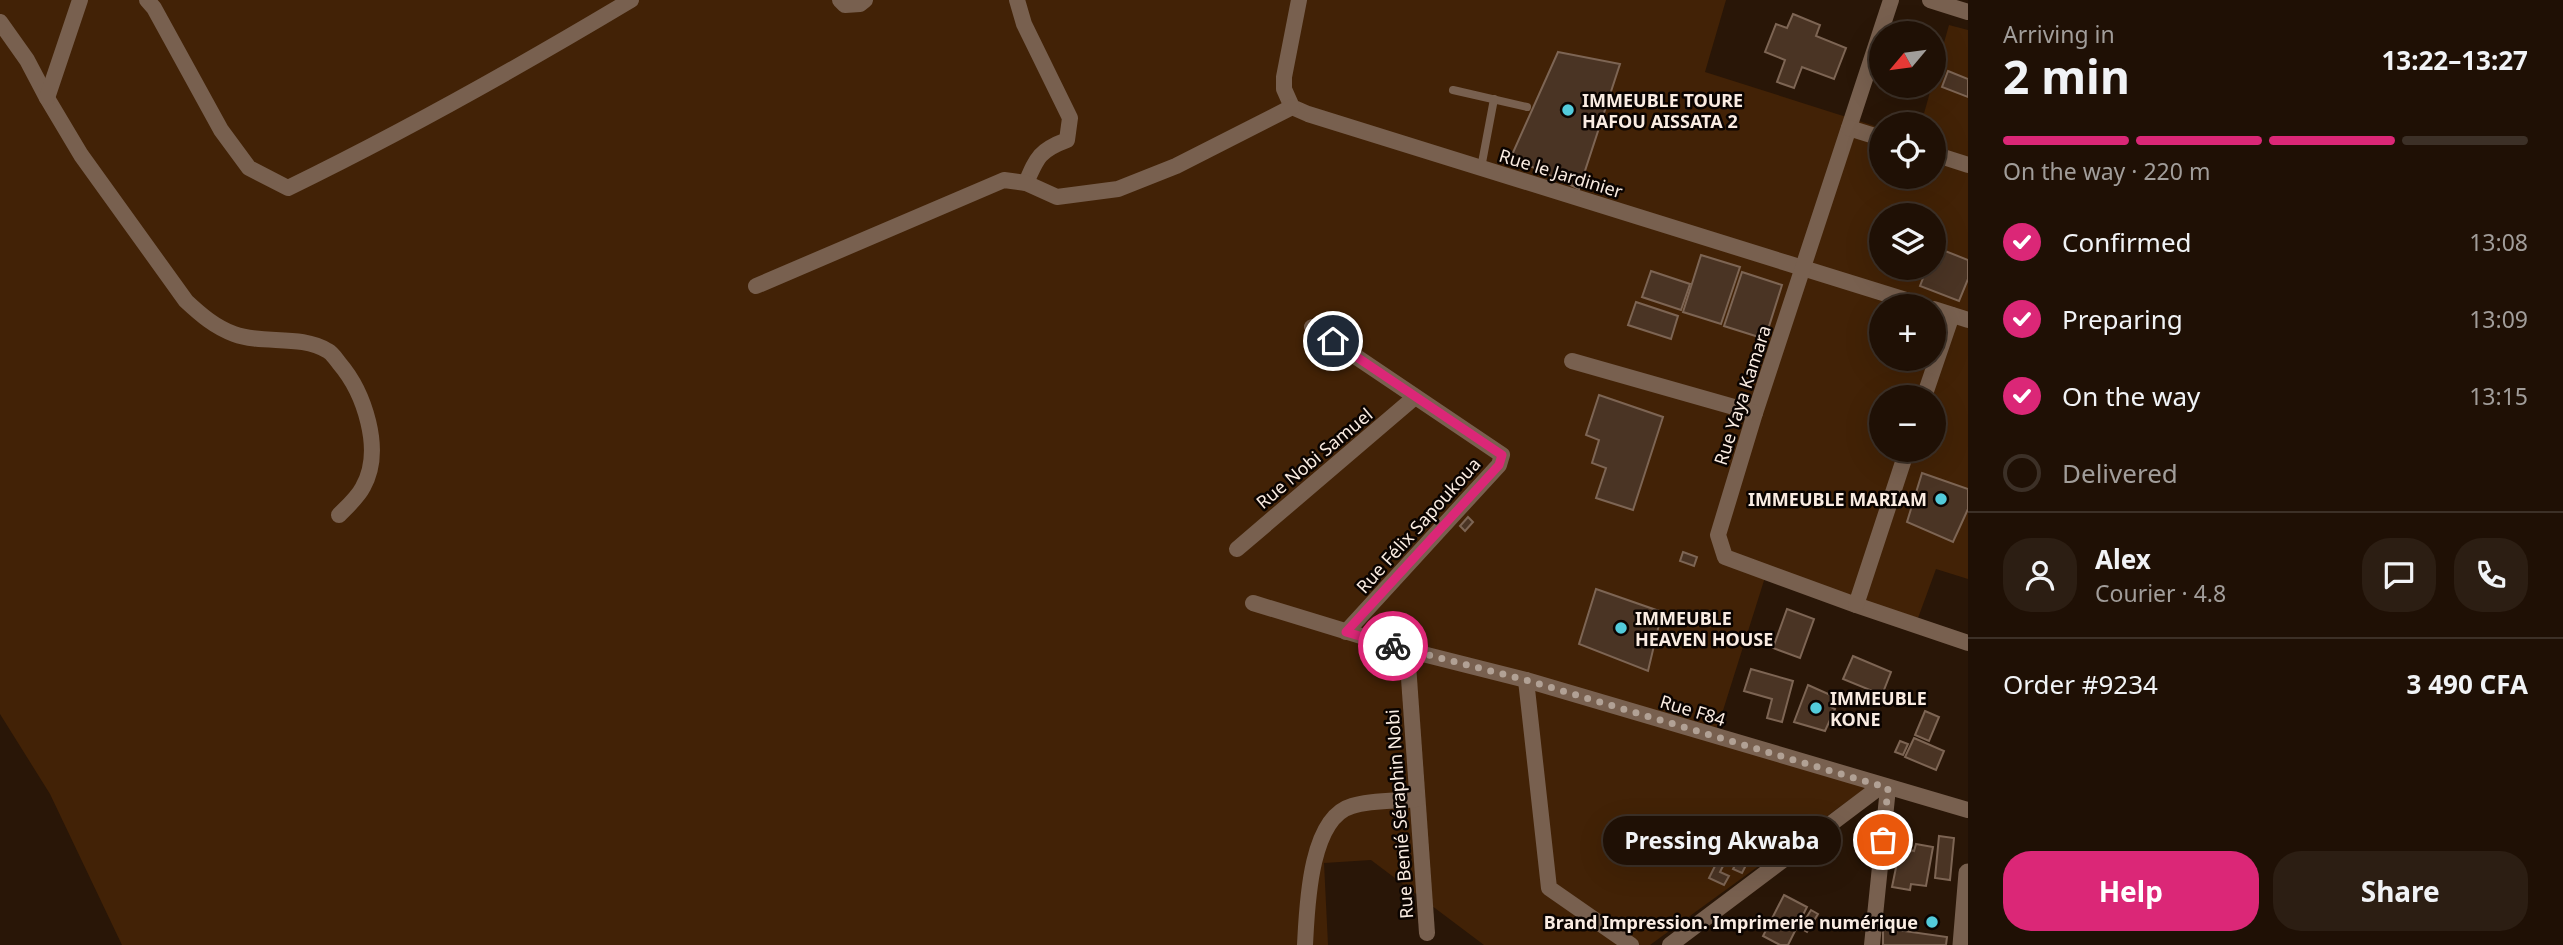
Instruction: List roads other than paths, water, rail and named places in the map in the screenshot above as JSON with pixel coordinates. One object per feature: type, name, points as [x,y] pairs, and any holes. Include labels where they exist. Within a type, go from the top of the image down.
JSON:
[{"type":"street","points":[[47,98],[80,0]]},
{"type":"street","points":[[147,0],[154,8],[221,130],[249,169],[288,188],[376,145],[542,54],[631,0]]},
{"type":"street","points":[[840,0],[845,5],[860,4],[865,0]]},
{"type":"street","points":[[1017,0],[1024,24],[1070,118],[1067,140],[1050,147],[1037,157],[1026,183]]},
{"type":"street","points":[[757,286],[1004,180],[1026,183],[1057,197],[1118,189],[1176,166],[1292,107],[1284,89],[1284,76],[1299,0]]},
{"type":"street","name":"Rue Yaya Kamara","points":[[1891,0],[1755,413],[1718,535],[1725,557],[1968,643]]},
{"type":"street","points":[[1930,0],[1968,12]]},
{"type":"street","points":[[0,22],[27,60],[81,155],[186,301],[207,320],[235,334],[301,342],[329,351],[351,376],[364,407],[371,434],[370,464],[364,487],[339,516]]},
{"type":"street","name":"Rue le Jardinier","points":[[1292,107],[1887,294]]},
{"type":"street","points":[[1849,128],[1869,134]]},
{"type":"street","points":[[1946,158],[1968,165]]},
{"type":"street","points":[[1946,313],[1968,320]]},
{"type":"street","points":[[1928,385],[1951,314]]},
{"type":"street","name":"Rue Félix Sapoukoua","points":[[1312,327],[1502,455],[1499,465],[1346,632]]},
{"type":"street","points":[[1572,361],[1755,413]]},
{"type":"street","name":"Rue Nobi Samuel","points":[[1237,549],[1416,397]]},
{"type":"street","points":[[1856,605],[1903,462]]},
{"type":"street","name":"Rue F84","points":[[1253,603],[1407,650],[1526,680],[1968,810]]},
{"type":"street","name":"Rue Benié Séraphin Nobi","points":[[1407,650],[1427,933]]},
{"type":"street","points":[[1526,680],[1549,888],[1631,945]]},
{"type":"street","points":[[1670,945],[1884,787]]},
{"type":"street","points":[[1872,945],[1884,787]]},
{"type":"street","points":[[1305,945],[1309,888],[1319,845],[1328,827],[1338,814],[1350,806],[1417,799]]},
{"type":"street","points":[[1962,945],[1968,873]]},
{"type":"lane","points":[[1453,90],[1527,107]]},
{"type":"lane","points":[[1481,168],[1494,99]]},
{"type":"place","name":"IMMEUBLE TOURE HAFOU AISSATA 2","points":[[1568,110]]},
{"type":"place","name":"IMMEUBLE MARIAM","points":[[1941,499]]},
{"type":"place","name":"IMMEUBLE HEAVEN HOUSE","points":[[1621,628]]},
{"type":"place","name":"IMMEUBLE KONE","points":[[1816,708]]},
{"type":"place","name":"Pressing Akwaba","points":[[1883,840]]},
{"type":"place","name":"Brand Impression. Imprimerie numérique","points":[[1932,922]]}]
